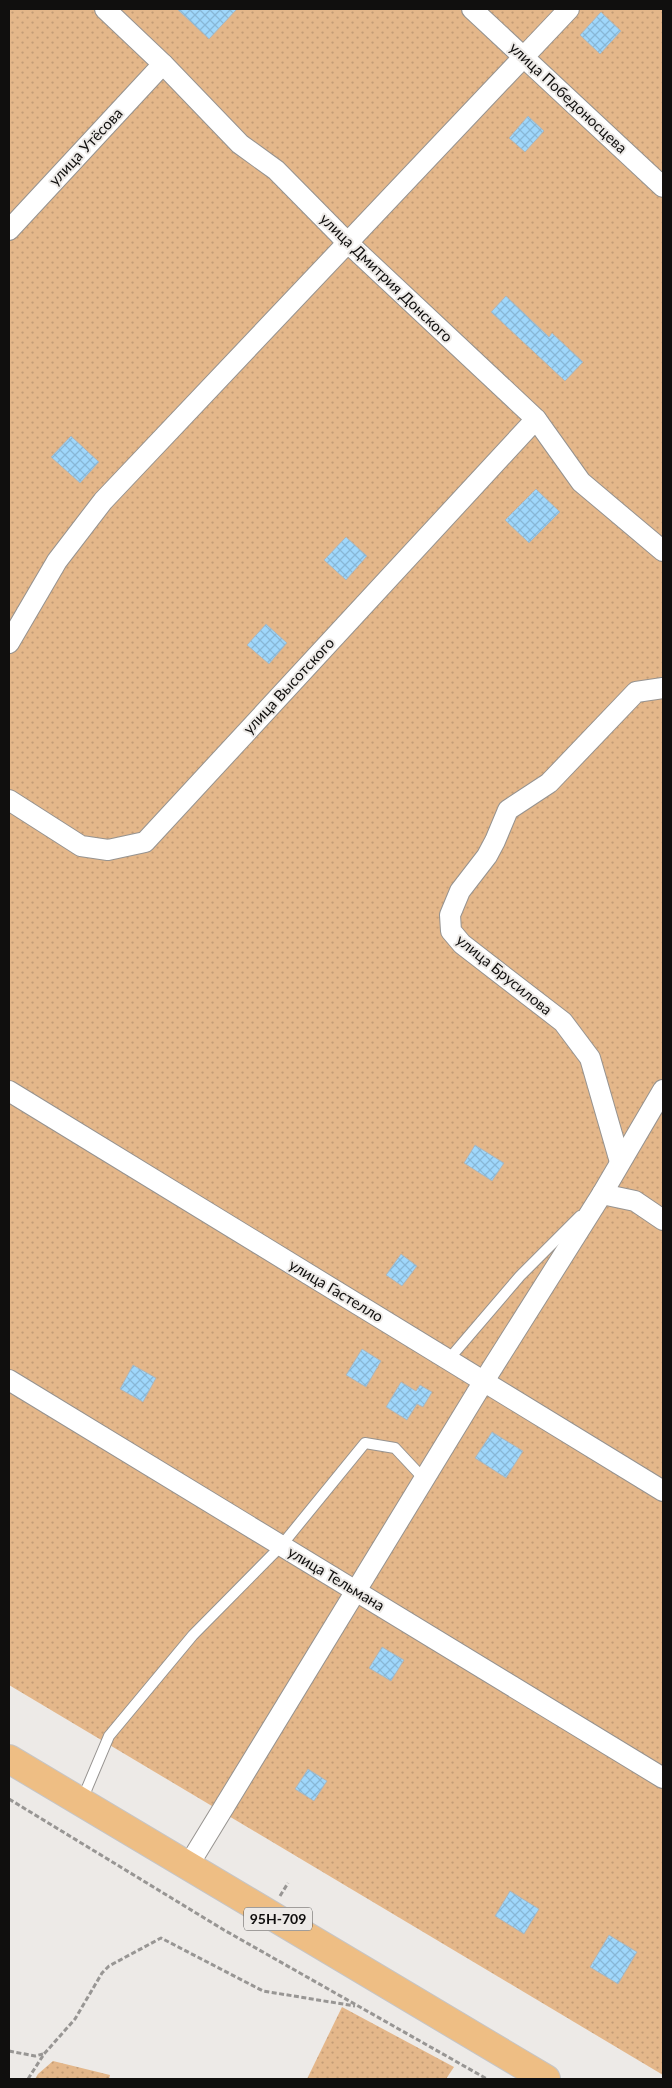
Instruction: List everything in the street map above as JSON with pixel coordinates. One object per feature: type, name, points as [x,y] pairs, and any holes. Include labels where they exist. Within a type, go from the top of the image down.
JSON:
[{"type":"main road","name":"95Н-709","points":[[9,1759],[546,2079]]},
{"type":"street","name":"улица Дмитрия Донского","points":[[104,9],[162,64],[240,144],[276,170],[347,242],[536,419],[581,482],[663,550]]},
{"type":"street","name":"улица Победоносцева","points":[[472,9],[663,187]]},
{"type":"street","points":[[9,643],[57,561],[103,501],[569,9]]},
{"type":"street","name":"улица Утёсова","points":[[9,230],[162,64]]},
{"type":"street","name":"улица Высотского","points":[[9,800],[81,846],[108,850],[145,842],[536,419]]},
{"type":"street","name":"улица Брусилова","points":[[620,1162],[590,1058],[563,1022],[462,944],[451,931],[450,915],[460,891],[495,841],[508,810],[549,783],[636,692],[663,688]]},
{"type":"street","points":[[188,1866],[484,1380],[602,1194],[663,1090]]},
{"type":"street","name":"улица Гастелло","points":[[9,1091],[484,1380],[663,1492]]},
{"type":"street","points":[[602,1194],[635,1201],[663,1220]]},
{"type":"street","name":"улица Тельмана","points":[[9,1380],[663,1778]]},
{"type":"lane","points":[[449,1359],[520,1276],[602,1194]]},
{"type":"lane","points":[[81,1803],[109,1736],[193,1634],[281,1546],[365,1443],[395,1448],[424,1479]]},
{"type":"path","points":[[9,1799],[224,1930],[487,2079]]},
{"type":"path","points":[[28,2079],[44,2054],[75,2019],[102,1973],[109,1966],[161,1938],[263,1991],[358,2007]]},
{"type":"path","points":[[9,2051],[35,2056],[44,2054]]},
{"type":"shaded area","points":[[9,9],[663,9],[663,2075],[9,1685]]},
{"type":"shaded area","points":[[342,2007],[454,2067],[446,2079],[307,2079]]},
{"type":"shaded area","points":[[53,2061],[110,2075],[109,2079],[35,2079]]},
{"type":"building","points":[[177,9],[237,9],[209,39]]},
{"type":"building","points":[[601,12],[621,31],[600,54],[580,35]]},
{"type":"building","points":[[528,116],[544,131],[525,152],[509,138]]},
{"type":"building","points":[[506,296],[549,337],[552,333],[583,362],[565,381],[491,312]]},
{"type":"building","points":[[71,436],[99,462],[80,483],[51,457]]},
{"type":"building","points":[[536,489],[560,512],[529,543],[505,520]]},
{"type":"building","points":[[346,537],[367,556],[346,580],[324,560]]},
{"type":"building","points":[[266,624],[287,643],[269,664],[247,645]]},
{"type":"building","points":[[475,1145],[504,1163],[492,1181],[464,1163]]},
{"type":"building","points":[[401,1254],[417,1266],[402,1286],[386,1275]]},
{"type":"building","points":[[362,1349],[381,1361],[366,1387],[346,1375]]},
{"type":"building","points":[[133,1365],[156,1378],[143,1402],[120,1389]]},
{"type":"building","points":[[401,1382],[416,1391],[420,1385],[432,1392],[423,1407],[417,1404],[407,1420],[386,1407]]},
{"type":"building","points":[[492,1432],[523,1451],[506,1478],[475,1458]]},
{"type":"building","points":[[382,1647],[404,1660],[391,1681],[369,1668]]},
{"type":"building","points":[[308,1769],[327,1781],[314,1801],[295,1789]]},
{"type":"building","points":[[510,1891],[539,1909],[524,1934],[495,1916]]},
{"type":"building","points":[[609,1935],[637,1952],[618,1984],[590,1967]]}]
